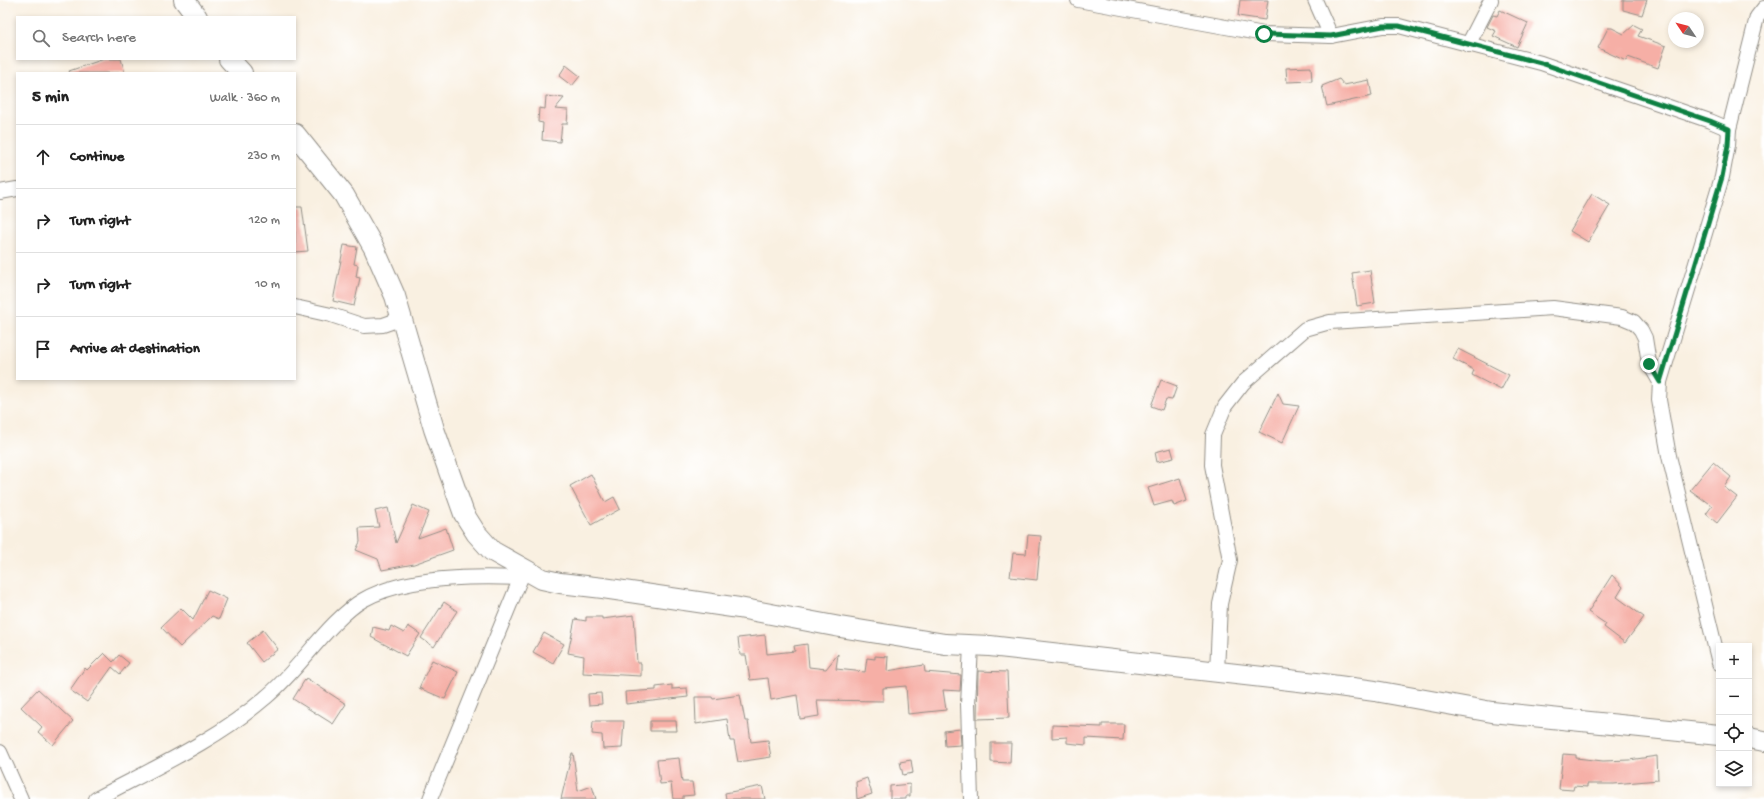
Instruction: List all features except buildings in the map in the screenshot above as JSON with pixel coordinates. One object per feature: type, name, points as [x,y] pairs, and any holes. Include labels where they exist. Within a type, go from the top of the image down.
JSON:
[{"type":"main road","points":[[184,0],[196,16]]},
{"type":"main road","points":[[230,60],[241,72]]},
{"type":"main road","points":[[296,135],[344,195],[361,223],[384,270],[403,318],[434,429],[464,514],[476,533],[492,551],[523,574],[560,584],[603,588],[739,608],[840,627],[945,644],[997,647],[1368,690],[1492,712],[1716,734]]},
{"type":"main road","points":[[1752,739],[1764,741]]},
{"type":"street","points":[[1078,0],[1264,34],[1331,36],[1383,26],[1399,26],[1541,63],[1710,121],[1729,129]]},
{"type":"street","points":[[1315,0],[1331,36]]},
{"type":"street","points":[[1468,45],[1491,0]]},
{"type":"street","points":[[1716,651],[1669,456],[1659,400],[1660,382],[1722,177],[1728,145],[1729,129],[1757,17],[1764,8]]},
{"type":"street","points":[[0,192],[16,189]]},
{"type":"street","points":[[296,307],[331,315],[364,326],[383,325],[403,318]]},
{"type":"street","points":[[1217,672],[1220,604],[1230,560],[1212,466],[1213,435],[1225,406],[1243,383],[1305,329],[1330,322],[1553,308],[1622,317],[1634,322],[1641,330],[1645,338],[1649,364],[1660,382]]},
{"type":"street","points":[[96,799],[206,741],[265,699],[299,666],[336,622],[363,600],[388,590],[416,582],[523,574],[430,799]]},
{"type":"street","points":[[971,646],[968,704],[971,799]]},
{"type":"street","points":[[0,752],[21,799]]},
{"type":"route","points":[[1264,34],[1331,36],[1383,26],[1399,26],[1541,63],[1710,121],[1729,129],[1728,145],[1722,177],[1660,382],[1649,364]]}]
